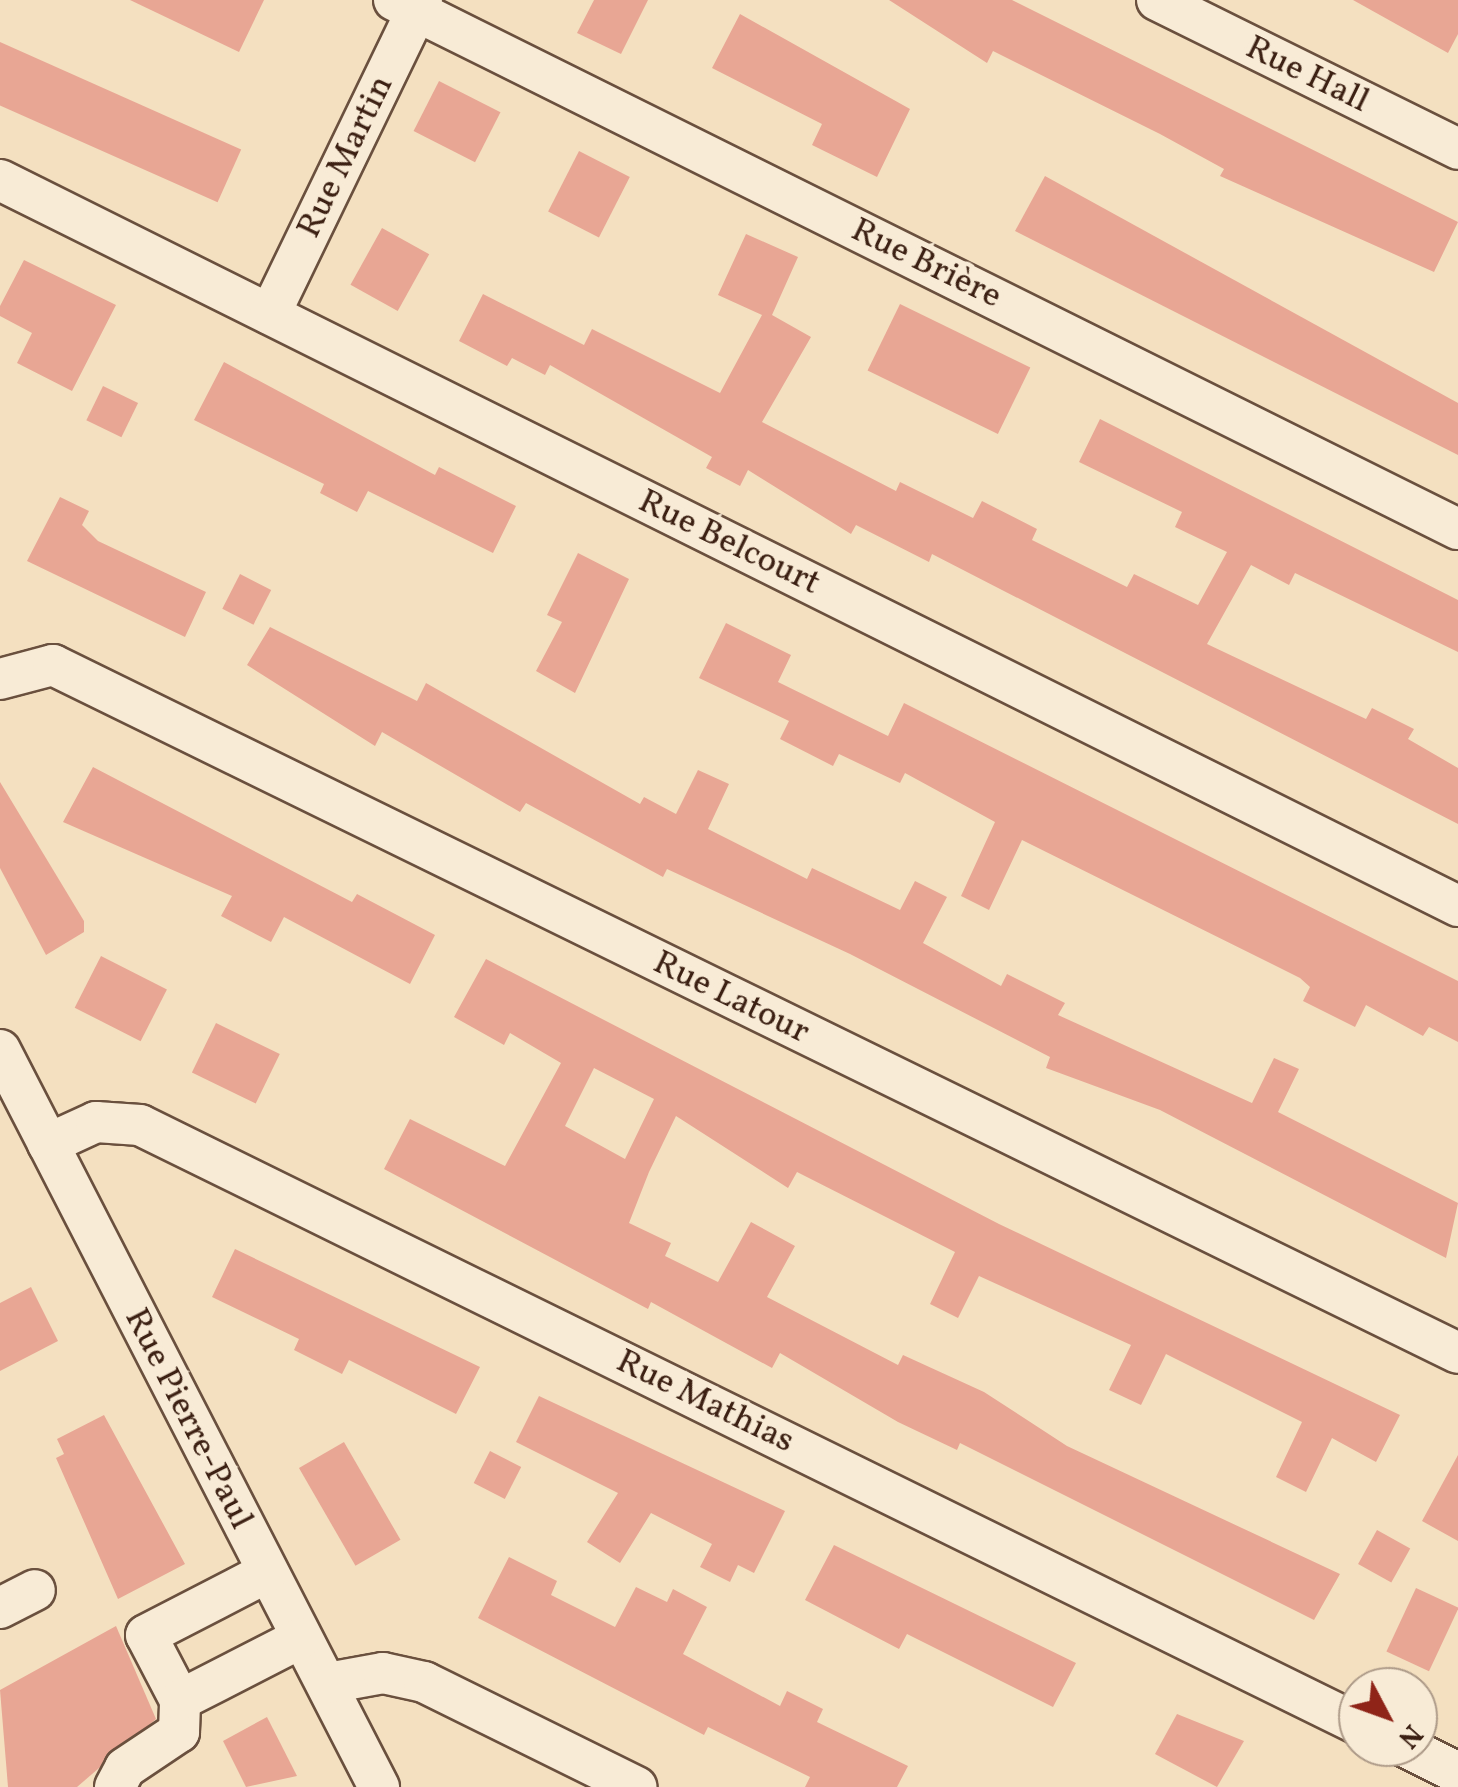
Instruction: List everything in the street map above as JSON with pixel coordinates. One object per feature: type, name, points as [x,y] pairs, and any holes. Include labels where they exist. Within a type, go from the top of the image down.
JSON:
[{"type":"street","name":"Rue Hall","points":[[1156,0],[1458,150]]},
{"type":"street","name":"Rue Martin","points":[[270,314],[411,4]]},
{"type":"street","name":"Rue Brière","points":[[411,4],[1458,529]]},
{"type":"street","name":"Rue Belcourt","points":[[0,180],[1458,906]]},
{"type":"street","name":"Rue Latour","points":[[0,679],[54,665],[1458,1354]]},
{"type":"street","name":"Rue Pierre-Paul","points":[[0,1050],[379,1787]]},
{"type":"street","name":"Rue Mathias","points":[[48,1144],[96,1122],[140,1125],[1338,1714]]},
{"type":"street","points":[[115,1787],[131,1762],[178,1732],[180,1700],[146,1636],[266,1573]]},
{"type":"street","points":[[0,1608],[36,1590]]},
{"type":"street","points":[[180,1700],[301,1638]]},
{"type":"street","points":[[328,1683],[384,1673],[424,1682],[636,1787]]},
{"type":"building","points":[[130,0],[264,0],[239,52]]},
{"type":"building","points":[[594,0],[648,0],[621,54],[577,33]]},
{"type":"building","points":[[889,0],[1012,0],[1458,222],[1434,272],[1220,176],[1224,169],[993,51],[987,63]]},
{"type":"building","points":[[1353,0],[1458,0],[1458,34],[1448,53]]},
{"type":"building","points":[[740,14],[910,109],[877,177],[812,145],[822,124],[712,68]]},
{"type":"building","points":[[0,42],[241,149],[218,202],[0,105]]},
{"type":"building","points":[[439,81],[500,112],[475,162],[414,131]]},
{"type":"building","points":[[579,151],[630,177],[599,237],[548,212]]},
{"type":"building","points":[[1045,176],[1458,403],[1458,455],[1015,231]]},
{"type":"building","points":[[382,228],[429,254],[398,311],[350,285]]},
{"type":"building","points":[[746,234],[798,257],[772,315],[811,337],[762,422],[896,491],[900,482],[973,518],[982,501],[1037,529],[1032,540],[1127,587],[1134,574],[1198,605],[1227,552],[1175,527],[1182,512],[1079,462],[1100,419],[1458,600],[1458,652],[1295,573],[1289,585],[1251,565],[1207,644],[1366,719],[1372,708],[1414,729],[1408,739],[1458,768],[1458,824],[932,554],[929,562],[856,525],[851,534],[748,470],[740,486],[706,468],[712,457],[550,365],[545,375],[512,358],[507,366],[459,341],[483,294],[584,345],[592,329],[720,393],[762,315],[718,295]]},
{"type":"building","points":[[24,260],[116,305],[72,391],[17,363],[32,333],[0,316],[0,306]]},
{"type":"building","points":[[900,304],[1030,368],[998,434],[868,371]]},
{"type":"building","points":[[224,362],[435,475],[439,467],[516,506],[493,553],[368,491],[357,512],[320,493],[324,484],[194,420]]},
{"type":"building","points":[[103,386],[138,403],[121,437],[86,420]]},
{"type":"building","points":[[60,497],[89,511],[82,525],[98,541],[206,592],[185,637],[27,561]]},
{"type":"building","points":[[578,553],[629,579],[575,693],[536,671],[562,622],[547,615]]},
{"type":"building","points":[[240,574],[271,590],[253,625],[222,609]]},
{"type":"building","points":[[726,623],[791,655],[778,682],[888,736],[904,703],[1458,981],[1458,1042],[1429,1027],[1423,1036],[1366,1005],[1355,1027],[1303,1001],[1310,987],[1300,978],[1022,840],[989,910],[961,896],[995,822],[905,773],[900,783],[839,754],[833,766],[780,739],[789,721],[699,678]]},
{"type":"building","points":[[270,627],[417,701],[426,683],[640,804],[644,797],[676,814],[698,770],[729,784],[708,829],[807,879],[812,868],[900,910],[915,881],[947,897],[923,943],[1001,986],[1007,974],[1065,1003],[1058,1015],[1252,1103],[1274,1058],[1299,1069],[1278,1112],[1458,1203],[1446,1258],[1160,1110],[1046,1068],[1050,1057],[850,954],[667,869],[663,877],[526,803],[520,812],[382,732],[375,746],[247,665]]},
{"type":"building","points":[[93,767],[352,902],[357,894],[435,935],[410,984],[284,917],[271,942],[221,916],[232,896],[63,822]]},
{"type":"building","points":[[0,782],[84,921],[84,932],[46,955],[0,868]]},
{"type":"building","points":[[101,956],[167,990],[141,1041],[75,1008]]},
{"type":"building","points":[[486,959],[999,1224],[1400,1415],[1376,1462],[1332,1438],[1306,1492],[1276,1477],[1302,1422],[1166,1354],[1141,1405],[1109,1390],[1131,1345],[979,1276],[958,1318],[930,1304],[955,1252],[797,1172],[788,1188],[676,1116],[649,1172],[629,1223],[671,1243],[665,1256],[718,1282],[751,1222],[795,1246],[767,1297],[898,1365],[903,1355],[984,1392],[1067,1446],[1340,1574],[1314,1620],[960,1443],[957,1450],[898,1422],[780,1353],[772,1368],[651,1302],[648,1309],[384,1169],[410,1119],[505,1166],[561,1063],[510,1033],[504,1045],[454,1017]],"holes":[[[594,1068],[654,1099],[625,1159],[565,1126]]]},
{"type":"building","points":[[216,1023],[280,1054],[256,1104],[192,1072]]},
{"type":"building","points":[[235,1249],[480,1367],[456,1414],[349,1360],[342,1374],[294,1350],[299,1339],[212,1297]]},
{"type":"building","points":[[31,1287],[58,1341],[0,1371],[0,1303]]},
{"type":"building","points":[[539,1396],[785,1511],[754,1573],[738,1565],[730,1582],[700,1567],[712,1544],[651,1513],[620,1563],[587,1542],[618,1493],[516,1442]]},
{"type":"building","points":[[104,1415],[185,1564],[118,1599],[56,1458],[64,1454],[57,1439]]},
{"type":"building","points":[[344,1442],[400,1540],[355,1566],[299,1468]]},
{"type":"building","points":[[490,1451],[521,1467],[505,1499],[474,1483]]},
{"type":"building","points":[[1458,1455],[1458,1541],[1422,1521]]},
{"type":"building","points":[[1377,1530],[1410,1548],[1391,1583],[1358,1564]]},
{"type":"building","points":[[834,1545],[1076,1663],[1053,1707],[907,1634],[899,1649],[805,1600]]},
{"type":"building","points":[[509,1557],[557,1581],[551,1595],[615,1627],[636,1587],[667,1602],[673,1589],[707,1607],[683,1654],[780,1706],[787,1691],[823,1709],[817,1722],[908,1766],[897,1787],[805,1787],[810,1777],[708,1727],[704,1735],[478,1618]]},
{"type":"building","points":[[1416,1588],[1458,1608],[1431,1667],[1420,1667],[1386,1651]]},
{"type":"building","points":[[116,1626],[156,1719],[77,1787],[8,1787],[0,1690]]},
{"type":"building","points":[[1177,1714],[1244,1741],[1217,1787],[1155,1754]]},
{"type":"building","points":[[267,1717],[297,1776],[246,1787],[223,1741]]}]
